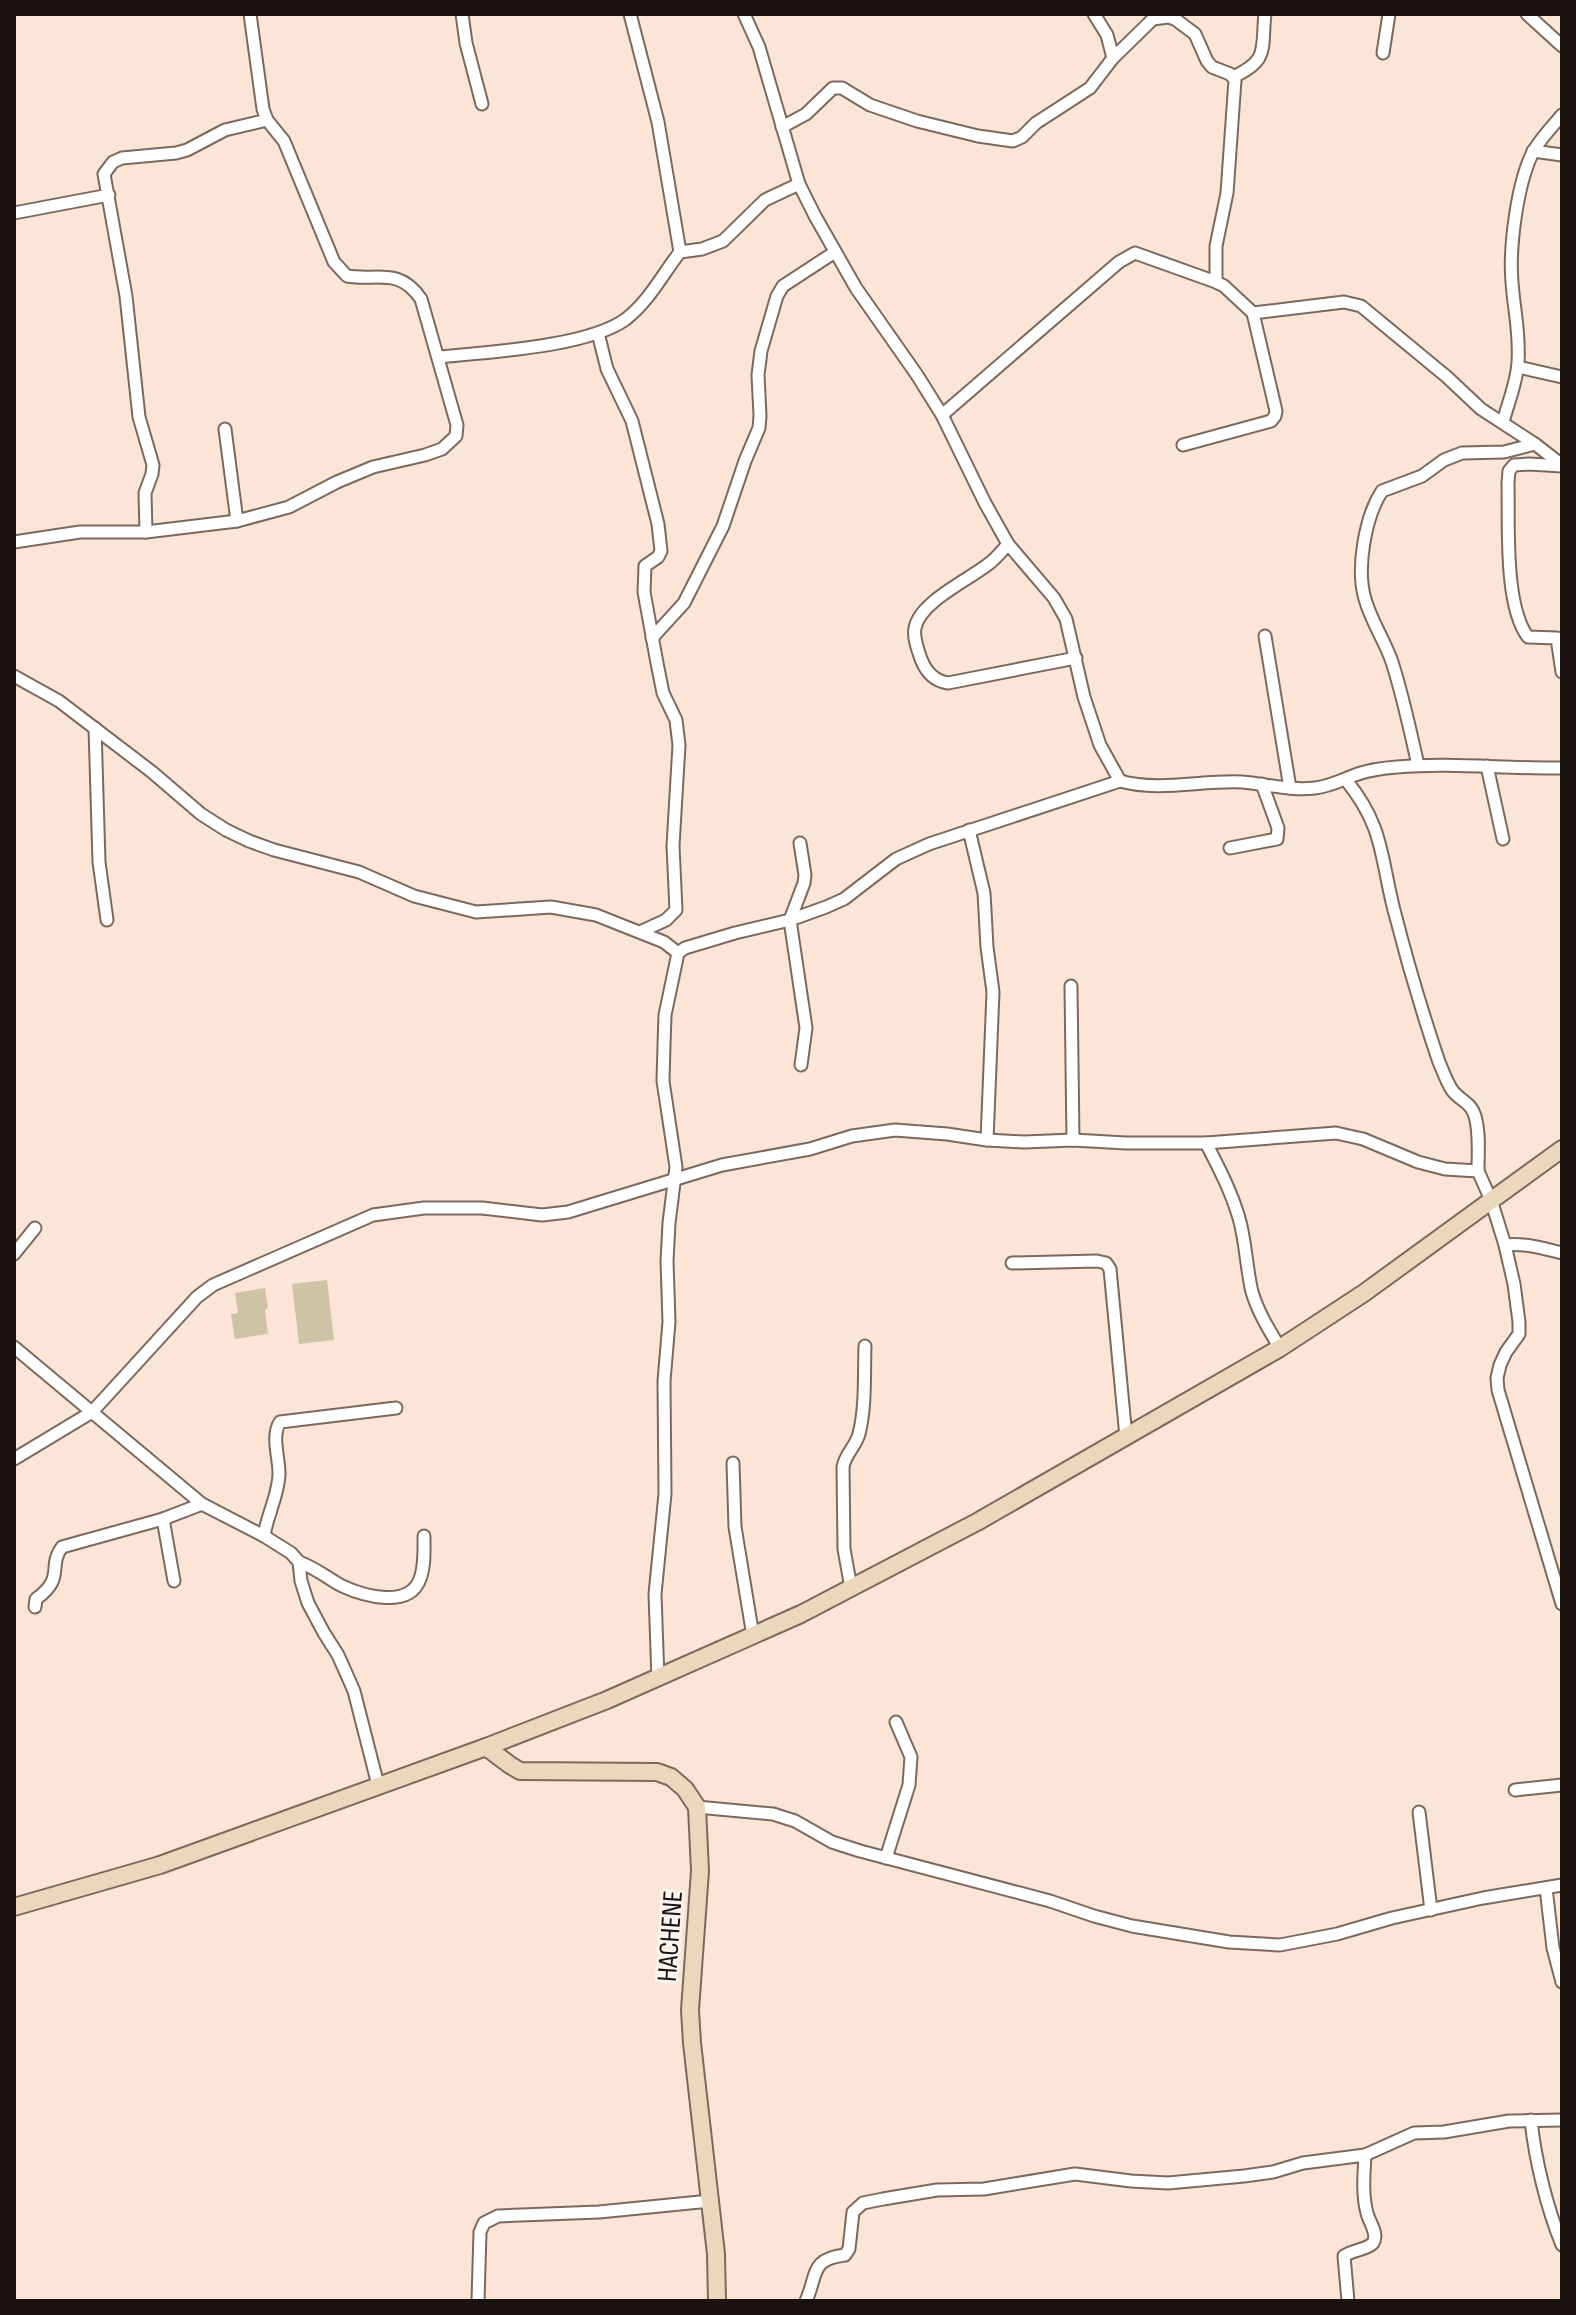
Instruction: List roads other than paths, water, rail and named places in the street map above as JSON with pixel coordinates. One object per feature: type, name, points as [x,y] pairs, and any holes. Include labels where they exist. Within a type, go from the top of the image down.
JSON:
[{"type":"main road","points":[[14,1907],[160,1865],[486,1747],[658,1679],[753,1636],[977,1522],[1280,1348],[1364,1293],[1562,1149]]},
{"type":"main road","points":[[486,1747],[520,1771],[657,1772],[671,1777],[685,1789],[697,1807]]},
{"type":"main road","name":"HACHENE","points":[[697,1807],[700,1871],[690,2010],[716,2254],[717,2301]]},
{"type":"street","points":[[14,542],[80,532],[146,532],[237,521],[289,507],[373,467],[442,449],[457,433],[421,299],[408,283],[397,278],[347,276],[334,262],[284,141],[267,120],[259,89],[250,14]]},
{"type":"street","points":[[462,14],[482,104]]},
{"type":"street","points":[[439,357],[544,345],[598,333],[623,321],[650,297],[680,252],[658,122],[630,14]]},
{"type":"street","points":[[744,14],[759,47],[799,184],[874,316],[942,415],[1008,544],[1054,598],[1066,619],[1084,697],[1100,745],[1120,781]]},
{"type":"street","points":[[1094,14],[1107,35],[1113,58]]},
{"type":"street","points":[[1233,77],[1250,69],[1260,58],[1265,14]]},
{"type":"street","points":[[1383,53],[1389,14]]},
{"type":"street","points":[[1527,14],[1562,46]]},
{"type":"street","points":[[782,127],[806,114],[833,88],[842,88],[870,105],[917,121],[1013,141],[1090,88],[1145,19],[1175,19],[1195,34],[1212,67],[1233,77],[1235,84],[1227,193],[1216,246],[1216,282]]},
{"type":"street","points":[[1503,422],[1518,367],[1519,329],[1512,285],[1511,252],[1514,226],[1533,151],[1562,115]]},
{"type":"street","points":[[146,532],[145,493],[153,465],[139,417],[126,296],[104,174],[113,162],[122,158],[176,153],[225,130],[267,120]]},
{"type":"street","points":[[1533,151],[1562,155]]},
{"type":"street","points":[[680,252],[723,241],[765,200],[799,184]]},
{"type":"street","points":[[14,213],[109,195]]},
{"type":"street","points":[[652,638],[684,603],[723,526],[759,428],[760,363],[777,296],[783,286],[835,252]]},
{"type":"street","points":[[942,415],[1095,282],[1131,254],[1142,254],[1224,286],[1253,313],[1276,411],[1271,421],[1183,445]]},
{"type":"street","points":[[1253,313],[1344,302],[1361,306],[1481,409],[1535,444],[1562,466]]},
{"type":"street","points":[[598,333],[607,369],[632,421],[660,533],[660,555],[646,564],[644,592],[663,693],[676,720],[679,745],[673,846],[676,910],[666,920],[642,931]]},
{"type":"street","points":[[1518,367],[1562,377]]},
{"type":"street","points":[[225,429],[237,521]]},
{"type":"street","points":[[1418,765],[1396,676],[1362,585],[1371,512],[1382,491],[1422,476],[1444,460],[1462,453],[1504,452],[1535,444]]},
{"type":"street","points":[[1562,466],[1514,465],[1509,471],[1508,483],[1515,610],[1528,637],[1557,638],[1562,672]]},
{"type":"street","points":[[1008,544],[991,562],[923,613],[914,631],[923,664],[936,680],[948,683],[1076,658]]},
{"type":"street","points":[[1265,636],[1290,788]]},
{"type":"street","points":[[14,676],[59,701],[201,814],[226,830],[274,850],[359,872],[414,896],[476,912],[551,907],[596,915],[642,931],[678,953]]},
{"type":"street","points":[[95,728],[99,862],[107,920]]},
{"type":"street","points":[[658,1679],[655,1594],[665,1494],[664,1381],[669,1322],[667,1261],[676,1167],[663,1081],[665,1015],[678,953],[685,948],[735,933],[790,920],[844,899],[896,859],[929,844],[1120,781],[1135,785],[1239,782],[1314,788],[1376,769],[1418,765],[1562,768]]},
{"type":"street","points":[[1487,766],[1503,839]]},
{"type":"street","points":[[1346,780],[1362,800],[1379,836],[1398,925],[1446,1078],[1457,1095],[1472,1106],[1476,1120],[1478,1171],[1505,1245],[1520,1329],[1500,1365],[1498,1390],[1557,1572],[1562,1604]]},
{"type":"street","points":[[1230,848],[1277,839],[1278,828],[1262,784]]},
{"type":"street","points":[[969,830],[984,893],[993,992],[987,1140]]},
{"type":"street","points":[[800,843],[805,875],[790,920],[806,1028],[801,1065]]},
{"type":"street","points":[[1071,986],[1073,1140]]},
{"type":"street","points":[[14,1459],[92,1412],[197,1297],[213,1285],[360,1220],[393,1211],[482,1208],[542,1215],[568,1212],[722,1165],[810,1149],[852,1136],[895,1130],[987,1140],[1126,1143],[1206,1143],[1336,1133],[1363,1139],[1431,1166],[1478,1171]]},
{"type":"street","points":[[1206,1143],[1226,1182],[1238,1215],[1245,1240],[1252,1292],[1260,1315],[1280,1348]]},
{"type":"street","points":[[14,1254],[35,1228]]},
{"type":"street","points":[[1505,1245],[1533,1246],[1562,1253]]},
{"type":"street","points":[[1012,1263],[1097,1261],[1106,1263],[1110,1269],[1126,1437]]},
{"type":"street","points":[[851,1588],[844,1549],[843,1467],[857,1442],[862,1424],[865,1346]]},
{"type":"street","points":[[14,1347],[202,1504],[264,1536],[291,1553],[299,1562],[339,1584],[355,1591],[389,1598],[403,1596],[420,1582],[424,1536]]},
{"type":"street","points":[[264,1536],[278,1480],[276,1431],[280,1422],[396,1408]]},
{"type":"street","points":[[733,1463],[735,1527],[753,1636]]},
{"type":"street","points":[[35,1607],[36,1599],[51,1588],[58,1551],[62,1547],[163,1519],[202,1504]]},
{"type":"street","points":[[163,1519],[174,1581]]},
{"type":"street","points":[[299,1562],[308,1603],[338,1655],[354,1691],[378,1785]]},
{"type":"street","points":[[886,1858],[909,1785],[911,1757],[896,1722]]},
{"type":"street","points":[[1515,1790],[1562,1785]]},
{"type":"street","points":[[697,1807],[773,1814],[795,1821],[832,1842],[886,1858],[1132,1926],[1229,1942],[1280,1945],[1483,1898],[1562,1885]]},
{"type":"street","points":[[1419,1812],[1431,1910]]},
{"type":"street","points":[[1546,1888],[1553,1948],[1562,1982]]},
{"type":"street","points":[[1531,2120],[1536,2152],[1562,2245]]},
{"type":"street","points":[[806,2301],[819,2264],[829,2257],[845,2255],[849,2249],[853,2212],[863,2203],[937,2190],[984,2189],[1075,2174],[1168,2183],[1273,2172],[1303,2163],[1365,2155],[1414,2133],[1444,2132],[1509,2121],[1562,2120]]},
{"type":"street","points":[[1348,2301],[1344,2256],[1371,2245],[1375,2233],[1367,2213],[1364,2192],[1365,2155]]},
{"type":"street","points":[[478,2301],[480,2232],[484,2223],[498,2216],[599,2212],[710,2201]]}]
